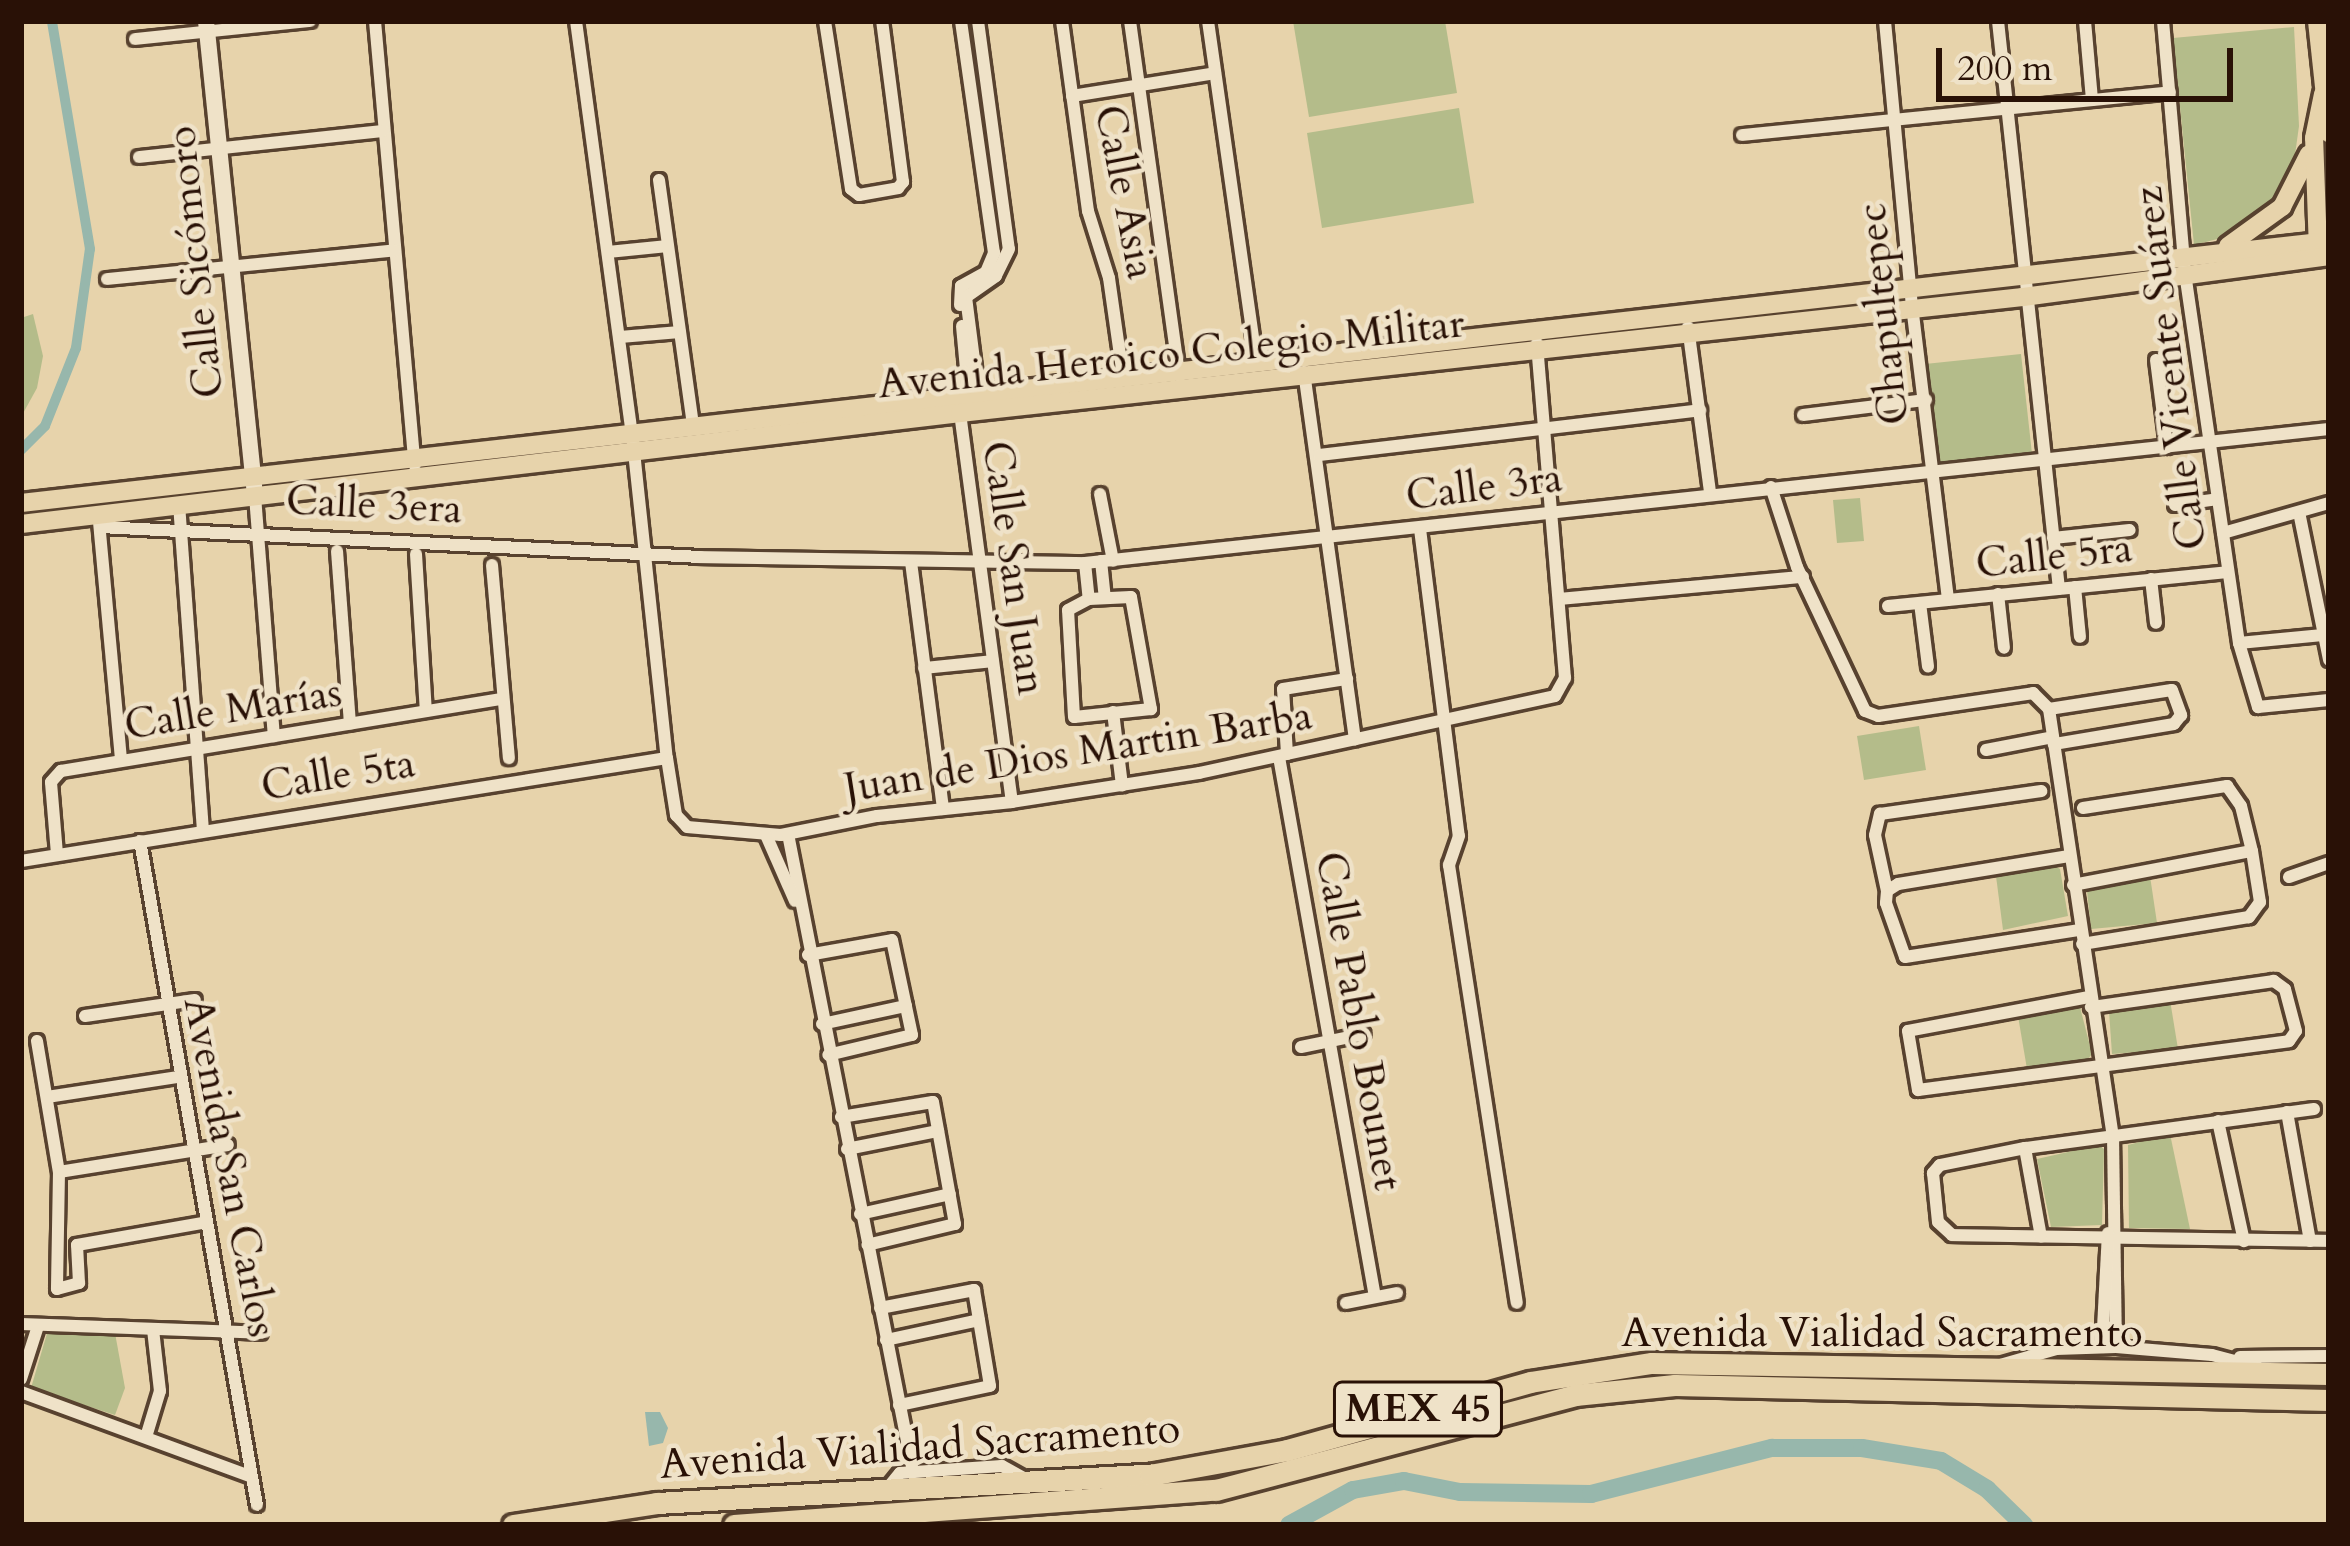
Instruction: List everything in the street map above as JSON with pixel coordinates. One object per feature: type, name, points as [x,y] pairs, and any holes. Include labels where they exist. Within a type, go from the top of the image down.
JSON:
[{"type":"highway","name":"Avenida Vialidad Sacramento","points":[[513,1525],[656,1503],[1150,1475],[1251,1457],[1530,1382],[1652,1363],[2329,1374]]},
{"type":"highway","name":"Avenida Vialidad Sacramento","points":[[734,1525],[1216,1490],[1575,1395],[1656,1386],[2329,1400]]},
{"type":"main road","points":[[2317,21],[2324,83],[2324,248]]},
{"type":"main road","points":[[2216,252],[2247,237],[2282,207],[2322,136]]},
{"type":"main road","name":"Avenida Heroico Colegio Militar","points":[[21,503],[415,469],[1688,323],[1912,296],[2025,275],[2324,248]]},
{"type":"main road","name":"Avenida Heroico Colegio Militar","points":[[1912,296],[2023,297],[2186,264],[2216,252],[2324,248]]},
{"type":"main road","name":"Avenida Heroico Colegio Militar","points":[[633,442],[693,424],[971,405],[1124,376],[1179,380],[1256,360],[1304,365]]},
{"type":"main road","name":"Avenida Heroico Colegio Militar","points":[[21,524],[99,521],[254,486]]},
{"type":"street","points":[[135,39],[207,27],[310,21]]},
{"type":"street","points":[[375,21],[415,469]]},
{"type":"street","points":[[576,21],[633,442],[667,758]]},
{"type":"street","points":[[826,21],[850,189],[859,195],[898,188],[902,176],[882,21]]},
{"type":"street","points":[[961,21],[996,268]]},
{"type":"street","points":[[978,21],[1009,249],[996,268]]},
{"type":"street","name":"Calle Asia","points":[[1062,21],[1088,211],[1109,278],[1124,376]]},
{"type":"street","points":[[1130,21],[1179,380]]},
{"type":"street","points":[[1208,21],[1256,360]]},
{"type":"street","name":"Chapultepec","points":[[1885,21],[1948,600]]},
{"type":"street","points":[[1998,21],[2025,275],[2023,297],[2059,589]]},
{"type":"street","points":[[2085,21],[2092,100]]},
{"type":"street","name":"Calle Vicente Suárez","points":[[2164,21],[2186,264],[2239,643],[2256,704],[2265,710],[2329,700]]},
{"type":"street","name":"Calle Sicómoro","points":[[207,27],[254,486]]},
{"type":"street","points":[[968,66],[984,63]]},
{"type":"street","points":[[1072,96],[1215,73]]},
{"type":"street","points":[[1742,136],[2170,92]]},
{"type":"street","points":[[139,157],[384,131]]},
{"type":"street","points":[[658,180],[693,424]]},
{"type":"street","points":[[608,252],[668,246]]},
{"type":"street","points":[[106,279],[394,250]]},
{"type":"street","name":"Calle San Juan","points":[[996,268],[966,297],[983,564],[1012,802]]},
{"type":"street","points":[[1688,323],[1710,492]]},
{"type":"street","points":[[620,337],[680,332]]},
{"type":"street","points":[[1537,339],[1559,599],[1803,577]]},
{"type":"street","points":[[2156,360],[2168,447]]},
{"type":"street","points":[[1304,365],[1355,739]]},
{"type":"street","points":[[1804,415],[1926,400]]},
{"type":"street","points":[[1319,455],[1700,410]]},
{"type":"street","name":"Calle 3ra","points":[[645,553],[1085,563],[1420,529],[1710,492],[1933,473],[2329,429]]},
{"type":"street","points":[[254,486],[274,736]]},
{"type":"street","points":[[1771,487],[1852,695],[1870,714],[2033,692],[2049,709],[2113,1135],[2109,1347]]},
{"type":"street","points":[[1100,494],[1106,598]]},
{"type":"street","points":[[2175,506],[2218,499]]},
{"type":"street","points":[[2223,533],[2329,503]]},
{"type":"street","points":[[179,504],[203,831]]},
{"type":"street","points":[[2299,512],[2329,660]]},
{"type":"street","points":[[99,521],[121,760]]},
{"type":"street","name":"Calle 3era","points":[[99,521],[182,530],[645,553]]},
{"type":"street","points":[[1420,529],[1459,836],[1449,866],[1517,1303]]},
{"type":"street","points":[[2053,538],[2130,530]]},
{"type":"street","points":[[337,551],[350,724]]},
{"type":"street","points":[[416,554],[426,710]]},
{"type":"street","points":[[910,562],[943,809]]},
{"type":"street","points":[[1085,563],[1089,599]]},
{"type":"street","points":[[492,565],[508,758]]},
{"type":"street","name":"Calle 5ra","points":[[1888,606],[2227,572]]},
{"type":"street","points":[[2151,579],[2156,622]]},
{"type":"street","points":[[2075,587],[2080,637]]},
{"type":"street","points":[[1998,594],[2004,648]]},
{"type":"street","points":[[1106,598],[1134,600],[1151,709],[1074,716],[1067,613],[1089,599],[1106,598]]},
{"type":"street","name":"Juan de Dios Martin Barba","points":[[667,758],[676,815],[694,829],[766,835],[1122,785],[1441,721],[1563,689],[1559,599]]},
{"type":"street","points":[[1920,603],[1928,666]]},
{"type":"street","points":[[2239,643],[2323,635]]},
{"type":"street","points":[[924,668],[993,661]]},
{"type":"street","name":"Calle Pablo Bounet","points":[[1347,679],[1287,686],[1282,693],[1283,755],[1375,1297]]},
{"type":"street","points":[[1986,750],[2174,724],[2181,716],[2172,690],[2049,709]]},
{"type":"street","name":"Calle Marías","points":[[58,854],[53,777],[121,760],[503,698]]},
{"type":"street","points":[[1113,712],[1122,785]]},
{"type":"street","name":"Calle 5ta","points":[[21,861],[667,758]]},
{"type":"street","points":[[2041,791],[1880,814],[1874,836],[1898,949],[1905,957],[2254,915],[2260,902],[2252,851],[2241,806],[2227,786],[2083,808]]},
{"type":"street","points":[[788,834],[808,956],[913,1472]]},
{"type":"street","points":[[766,835],[799,907]]},
{"type":"street","name":"Avenida San Carlos","points":[[140,841],[165,1005],[257,1505]]},
{"type":"street","points":[[2073,885],[2252,851]]},
{"type":"street","points":[[1887,891],[1898,884],[2069,856]]},
{"type":"street","points":[[2289,877],[2329,863]]},
{"type":"street","points":[[808,956],[892,940],[912,1035],[828,1055]]},
{"type":"street","points":[[2274,981],[2284,989],[2296,1030],[2289,1041],[2101,1066],[1924,1093],[1918,1090],[1905,1038],[1917,1028],[2090,1002],[2274,981]]},
{"type":"street","points":[[85,1016],[195,1000]]},
{"type":"street","points":[[822,1024],[906,1006]]},
{"type":"street","points":[[1300,1047],[1364,1034]]},
{"type":"street","points":[[37,1041],[59,1172],[57,1288],[79,1283],[76,1245],[61,1232]]},
{"type":"street","points":[[47,1097],[178,1077]]},
{"type":"street","points":[[841,1117],[933,1102],[955,1224],[867,1245]]},
{"type":"street","points":[[2314,1108],[2025,1148],[1934,1169],[1938,1222],[1946,1235],[2329,1241]]},
{"type":"street","points":[[2287,1112],[2310,1241]]},
{"type":"street","points":[[2218,1121],[2244,1240]]},
{"type":"street","points":[[847,1149],[938,1131]]},
{"type":"street","points":[[59,1172],[227,1144]]},
{"type":"street","points":[[2025,1148],[2041,1237]]},
{"type":"street","points":[[860,1214],[950,1194]]},
{"type":"street","points":[[76,1245],[207,1222]]},
{"type":"street","points":[[880,1308],[974,1290],[990,1386],[899,1405]]},
{"type":"street","points":[[1346,1303],[1396,1293]]},
{"type":"street","points":[[886,1340],[979,1320]]},
{"type":"street","points":[[21,1324],[261,1333]]},
{"type":"street","points":[[21,1379],[38,1326]]},
{"type":"street","points":[[146,1437],[160,1391],[152,1330]]},
{"type":"street","points":[[1994,1370],[2021,1355],[2109,1347],[2227,1357],[2329,1356]]},
{"type":"street","points":[[2227,1357],[2269,1372]]},
{"type":"street","points":[[21,1392],[252,1477]]},
{"type":"street","points":[[885,1492],[900,1473],[1003,1466],[1034,1484]]},
{"type":"green space","points":[[1293,21],[1445,21],[1457,93],[1309,117]]},
{"type":"green space","points":[[2294,27],[2299,126],[2294,162],[2279,194],[2257,218],[2233,235],[2194,245],[2173,38]]},
{"type":"green space","points":[[1459,108],[1474,203],[1322,228],[1307,133]]},
{"type":"green space","points":[[33,314],[43,356],[37,388],[21,417],[21,318]]},
{"type":"green space","points":[[2021,354],[2032,454],[1934,463],[1925,364]]},
{"type":"green space","points":[[1860,498],[1864,541],[1837,543],[1833,500]]},
{"type":"green space","points":[[1919,726],[1926,770],[1864,780],[1857,736]]},
{"type":"green space","points":[[2060,869],[2068,916],[2003,930],[1996,876]]},
{"type":"green space","points":[[2150,876],[2157,923],[2091,929],[2087,891],[2091,886]]},
{"type":"green space","points":[[2170,1000],[2178,1049],[2112,1054],[2109,1011]]},
{"type":"green space","points":[[2080,1007],[2092,1054],[2088,1059],[2027,1069],[2018,1016]]},
{"type":"green space","points":[[2170,1134],[2190,1229],[2129,1228],[2128,1145]]},
{"type":"green space","points":[[2099,1145],[2104,1149],[2102,1225],[2051,1227],[2037,1159]]},
{"type":"green space","points":[[48,1330],[115,1333],[125,1388],[115,1415],[31,1388]]},
{"type":"water","points":[[645,1412],[660,1412],[668,1428],[663,1443],[649,1446]]},
{"type":"waterway","points":[[21,450],[45,426],[76,348],[90,249],[52,21]]},
{"type":"waterway","points":[[1289,1525],[1353,1490],[1404,1481],[1460,1492],[1591,1494],[1772,1448],[1862,1448],[1941,1461],[1987,1489],[2024,1525]]}]
